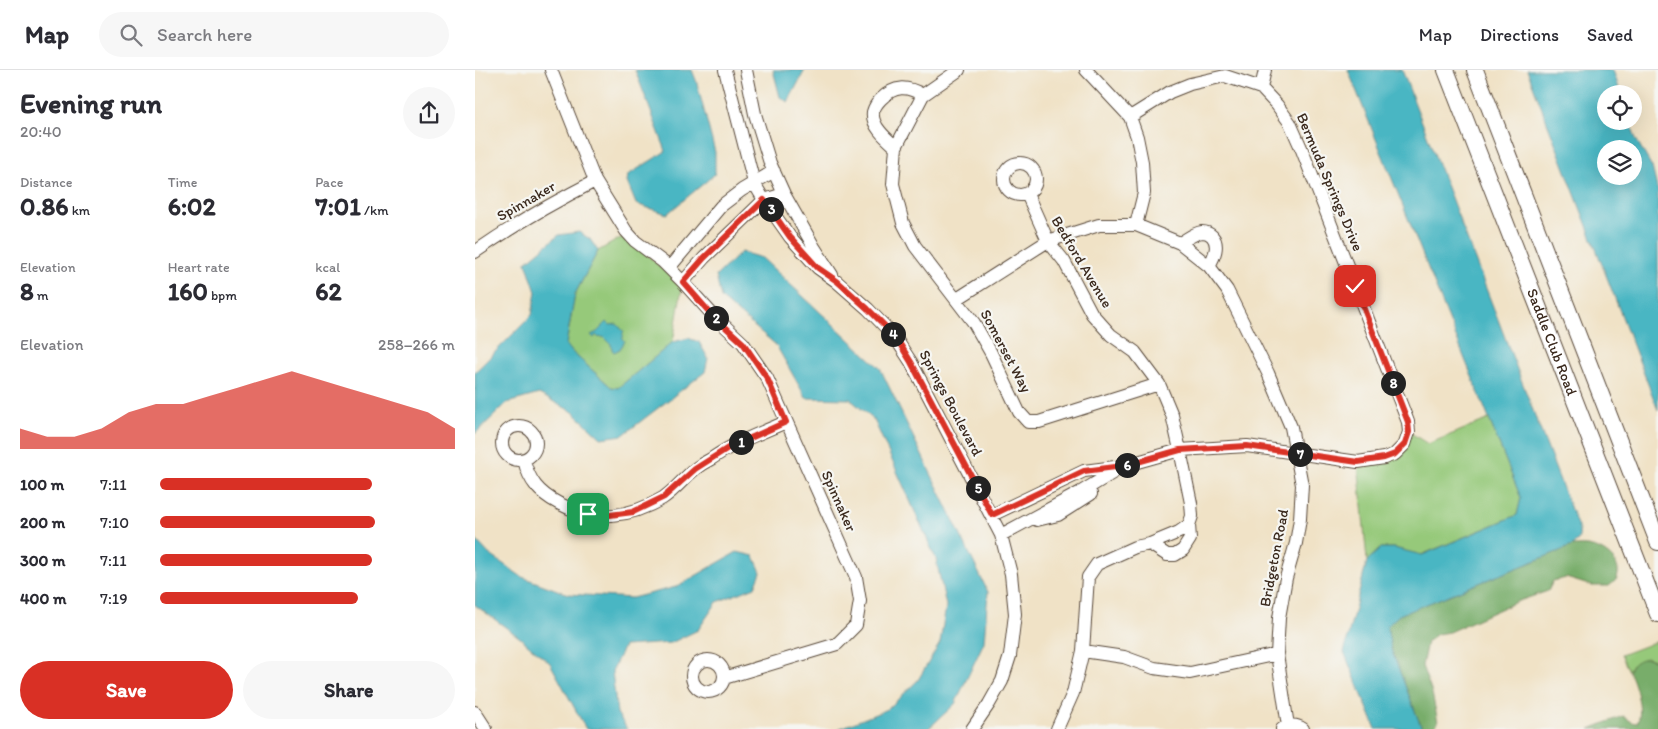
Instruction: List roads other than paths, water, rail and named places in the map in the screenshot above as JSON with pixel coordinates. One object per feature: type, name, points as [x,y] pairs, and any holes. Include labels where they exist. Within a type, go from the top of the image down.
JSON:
[{"type":"street","name":"Spinnaker","points":[[551,70],[595,181],[625,231],[666,265],[711,314],[743,343],[767,378],[855,577],[860,600],[856,625],[837,644],[724,678]]},
{"type":"street","name":"Springs Boulevard","points":[[725,70],[754,183],[764,200],[790,237],[818,268],[837,281],[895,336],[911,362],[1001,535],[1011,574],[1015,614],[1010,656],[1002,681],[972,729]]},
{"type":"street","name":"Springs Boulevard","points":[[746,70],[755,114],[774,171],[784,194],[814,247],[837,281]]},
{"type":"street","name":"Somerset Way","points":[[959,70],[923,95],[896,147],[893,184],[903,223],[915,246],[957,299],[973,323],[991,353],[1019,412],[1029,422],[1039,422],[1159,384]]},
{"type":"street","points":[[1086,70],[1130,117],[1137,137],[1142,162],[1144,193],[1136,225]]},
{"type":"street","points":[[1261,88],[1265,70]]},
{"type":"street","name":"Saddle Club Road","points":[[1446,70],[1658,614]]},
{"type":"street","name":"Saddle Club Road","points":[[1475,70],[1658,542]]},
{"type":"street","name":"Bermuda Springs Drive","points":[[992,515],[1084,471],[1123,466],[1180,450],[1247,446],[1358,462],[1384,458],[1395,454],[1405,444],[1409,432],[1408,422],[1302,150],[1290,123],[1277,105],[1261,88],[1227,73],[1170,92],[1130,117]]},
{"type":"street","points":[[896,147],[882,134],[875,123],[873,112],[879,101],[889,92],[900,88],[912,89],[923,95]]},
{"type":"street","points":[[666,265],[721,206],[774,171]]},
{"type":"street","name":"Spinnaker","points":[[475,252],[518,222],[595,181]]},
{"type":"street","points":[[683,282],[704,258],[764,200],[784,194]]},
{"type":"street","name":"Bedford Avenue","points":[[1027,194],[1048,241],[1064,261],[1092,314],[1111,335],[1135,352],[1159,384],[1171,415],[1191,503],[1192,516],[1189,525],[1189,539],[1183,550],[1175,555],[1167,555],[1149,544]]},
{"type":"street","name":"Bridgeton Road","points":[[957,299],[1048,241],[1099,225],[1136,225],[1180,243],[1209,266],[1227,290],[1268,373],[1291,427],[1302,485],[1300,518],[1279,618],[1277,654],[1285,727],[1294,725],[1303,729]]},
{"type":"street","points":[[1180,243],[1202,232],[1209,233],[1215,239],[1216,249],[1209,266]]},
{"type":"street","points":[[524,460],[526,470],[535,486],[545,496],[560,504],[575,511],[602,516],[633,512],[664,497],[695,469],[728,448],[786,422]]},
{"type":"street","name":"Bermuda Springs Drive","points":[[1001,535],[1024,522],[1058,515],[1088,497],[1123,466]]},
{"type":"street","points":[[1057,729],[1073,693],[1083,651],[1088,577],[1097,564],[1135,547],[1149,544],[1179,532],[1189,525]]},
{"type":"street","points":[[1083,651],[1124,657],[1154,668],[1190,673],[1277,654]]},
{"type":"street","points":[[475,712],[486,729]]},
{"type":"water","points":[[635,70],[692,70],[715,152],[715,174],[667,214],[636,204],[627,182],[628,175],[666,151]]},
{"type":"water","points":[[773,70],[805,70],[788,102],[780,97]]},
{"type":"water","points":[[1348,70],[1402,70],[1579,530],[1578,539],[1572,546],[1399,615],[1387,626],[1391,649],[1422,729],[1376,729],[1344,652],[1367,561],[1381,548],[1394,548],[1422,555],[1517,515],[1521,498]]},
{"type":"water","points":[[1527,70],[1613,70],[1618,85],[1597,85],[1597,130],[1633,130],[1637,140],[1597,140],[1597,185],[1642,185],[1642,150],[1652,167],[1658,192],[1658,410]]},
{"type":"water","points":[[579,232],[590,239],[598,251],[575,294],[566,344],[572,352],[611,387],[618,388],[673,342],[688,338],[699,342],[708,358],[705,372],[623,435],[601,438],[573,412],[539,394],[507,403],[475,434],[475,372],[532,315],[536,292],[526,262],[559,235]]},
{"type":"water","points":[[741,252],[762,258],[880,368],[988,592],[984,642],[955,704],[928,729],[838,729],[888,709],[918,680],[940,643],[946,606],[936,559],[874,420],[850,399],[806,398],[776,345],[721,298],[716,276]]},
{"type":"water","points":[[607,322],[610,325],[617,324],[624,332],[622,338],[625,341],[620,349],[614,352],[611,344],[604,337],[601,336],[599,338],[596,335],[594,338],[591,335]]},
{"type":"water","points":[[475,539],[489,554],[522,577],[568,594],[632,598],[676,587],[737,552],[754,556],[761,572],[755,587],[717,602],[698,630],[671,643],[624,646],[612,671],[617,713],[627,729],[586,729],[550,663],[519,637],[475,605]]}]
